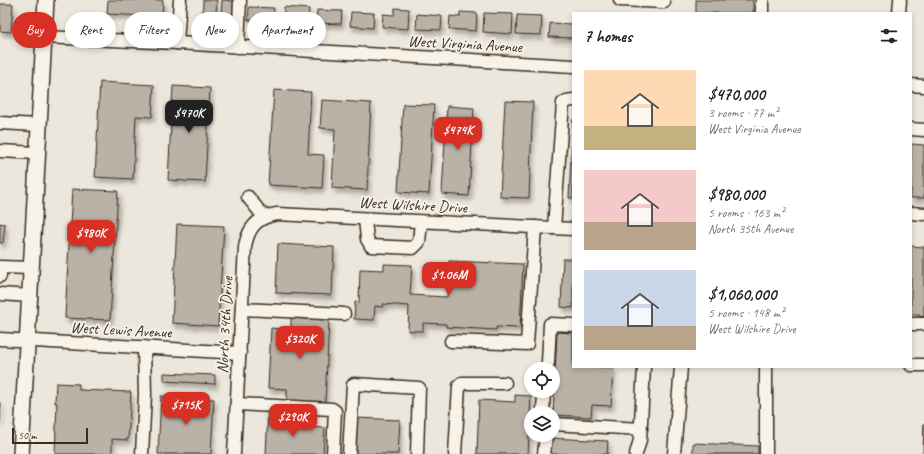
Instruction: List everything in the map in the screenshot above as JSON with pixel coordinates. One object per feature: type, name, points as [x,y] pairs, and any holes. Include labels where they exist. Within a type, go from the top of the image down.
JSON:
[{"type":"main road","points":[[45,12],[46,0]]},
{"type":"main road","points":[[21,454],[42,48]]},
{"type":"street","points":[[179,12],[180,0]]},
{"type":"street","points":[[239,24],[240,0]]},
{"type":"street","points":[[620,0],[664,5]]},
{"type":"street","points":[[762,0],[762,12]]},
{"type":"street","points":[[900,0],[900,12]]},
{"type":"street","name":"West Virginia Avenue","points":[[57,39],[124,42]]},
{"type":"street","name":"West Virginia Avenue","points":[[239,47],[572,66]]},
{"type":"street","points":[[912,85],[924,86]]},
{"type":"street","points":[[554,228],[563,103],[572,100]]},
{"type":"street","points":[[0,123],[38,125]]},
{"type":"street","points":[[912,129],[924,130]]},
{"type":"street","points":[[0,151],[37,153]]},
{"type":"street","points":[[248,197],[259,221]]},
{"type":"street","points":[[912,213],[924,214]]},
{"type":"street","name":"West Wilshire Drive","points":[[259,221],[277,214],[572,229]]},
{"type":"street","points":[[365,219],[367,239],[371,246],[412,248],[418,242],[421,222]]},
{"type":"street","name":"North 34th Drive","points":[[234,454],[245,247],[246,238],[259,221]]},
{"type":"street","points":[[451,341],[527,344],[535,227]]},
{"type":"street","points":[[0,276],[0,267],[31,268]]},
{"type":"street","points":[[0,294],[30,296]]},
{"type":"street","points":[[242,309],[344,314]]},
{"type":"street","points":[[548,362],[550,324],[572,325]]},
{"type":"street","points":[[912,324],[924,324]]},
{"type":"street","name":"West Lewis Avenue","points":[[0,339],[240,353]]},
{"type":"street","points":[[142,454],[144,347]]},
{"type":"street","points":[[912,365],[924,365]]},
{"type":"street","points":[[636,454],[640,440],[644,368]]},
{"type":"street","points":[[674,454],[681,368]]},
{"type":"street","points":[[766,368],[766,454]]},
{"type":"street","points":[[455,454],[459,386],[462,383],[505,383]]},
{"type":"street","points":[[349,454],[354,384],[419,388],[417,454]]},
{"type":"street","points":[[237,404],[332,409],[335,411],[333,454]]},
{"type":"street","points":[[560,424],[641,429]]},
{"type":"street","points":[[544,454],[545,442]]},
{"type":"building","points":[[108,0],[163,0],[162,12],[124,12],[124,15],[116,14],[116,12],[107,12]]},
{"type":"building","points":[[203,0],[217,0],[216,12],[203,12]]},
{"type":"building","points":[[222,0],[235,1],[234,12],[222,12]]},
{"type":"building","points":[[696,0],[753,0],[753,12],[696,12]]},
{"type":"building","points":[[0,4],[13,4],[11,32],[0,31]]},
{"type":"building","points":[[249,7],[274,8],[274,12],[249,12]]},
{"type":"building","points":[[284,7],[309,9],[309,12],[284,12]]},
{"type":"building","points":[[395,8],[409,9],[408,29],[382,27],[383,14],[394,15]]},
{"type":"building","points":[[317,10],[342,11],[341,24],[326,23],[326,12],[317,12]]},
{"type":"building","points":[[351,12],[374,13],[373,28],[350,26]]},
{"type":"building","points":[[460,12],[477,13],[476,31],[449,29],[450,16],[460,17]]},
{"type":"building","points":[[484,13],[513,14],[512,34],[483,32]]},
{"type":"building","points":[[417,14],[442,16],[441,30],[416,29]]},
{"type":"building","points":[[517,15],[542,16],[541,35],[516,34]]},
{"type":"building","points":[[550,23],[572,24],[572,38],[549,37]]},
{"type":"building","points":[[100,82],[154,85],[152,117],[136,116],[133,179],[95,177]]},
{"type":"building","points":[[173,86],[210,88],[205,182],[168,180]]},
{"type":"building","points":[[274,90],[311,92],[308,154],[324,155],[322,188],[268,185]]},
{"type":"building","points":[[322,100],[371,103],[367,190],[332,188],[335,129],[320,128]]},
{"type":"building","points":[[505,101],[533,102],[529,198],[500,197]]},
{"type":"building","points":[[403,104],[434,105],[429,194],[398,192]]},
{"type":"building","points":[[447,106],[474,108],[469,196],[442,194]]},
{"type":"building","points":[[572,139],[572,198],[569,198]]},
{"type":"building","points":[[912,144],[924,145],[924,198],[912,198]]},
{"type":"building","points":[[72,189],[118,191],[110,320],[65,318]]},
{"type":"building","points":[[0,223],[5,224],[3,243],[0,243]]},
{"type":"building","points":[[177,224],[224,226],[218,326],[172,323]]},
{"type":"building","points":[[278,244],[334,247],[332,295],[276,293]]},
{"type":"building","points":[[912,246],[924,247],[924,317],[919,316],[919,314],[912,314]]},
{"type":"building","points":[[563,259],[572,259],[572,308],[561,307]]},
{"type":"building","points":[[449,261],[523,264],[520,328],[496,327],[496,330],[446,327],[446,324],[423,323],[423,331],[408,331],[409,306],[383,304],[383,307],[375,306],[374,320],[354,319],[355,302],[359,303],[360,269],[384,270],[384,264],[412,265],[410,295],[447,297]]},
{"type":"building","points":[[291,318],[329,320],[325,403],[287,401],[287,389],[268,388],[271,328],[291,330]]},
{"type":"building","points":[[557,332],[572,333],[572,368],[613,368],[611,406],[592,405],[591,417],[560,415],[560,406],[553,406],[554,398],[560,398],[560,362],[556,362]]},
{"type":"building","points":[[164,373],[215,375],[215,384],[164,381]]},
{"type":"building","points":[[56,383],[79,384],[79,390],[131,392],[128,440],[112,439],[112,454],[55,454],[57,403],[55,403]]},
{"type":"building","points":[[515,395],[524,396],[524,398],[531,398],[530,406],[524,406],[524,442],[529,442],[528,454],[477,454],[479,400],[515,402]]},
{"type":"building","points":[[161,396],[214,399],[211,454],[158,454]]},
{"type":"building","points":[[268,413],[288,415],[288,426],[325,428],[323,454],[266,454]]},
{"type":"building","points":[[357,418],[400,420],[398,454],[355,454]]},
{"type":"building","points":[[924,423],[924,454],[923,454]]},
{"type":"building","points":[[560,438],[608,441],[607,454],[550,454],[551,442],[560,442]]},
{"type":"building","points":[[693,443],[758,446],[758,454],[693,454]]}]
